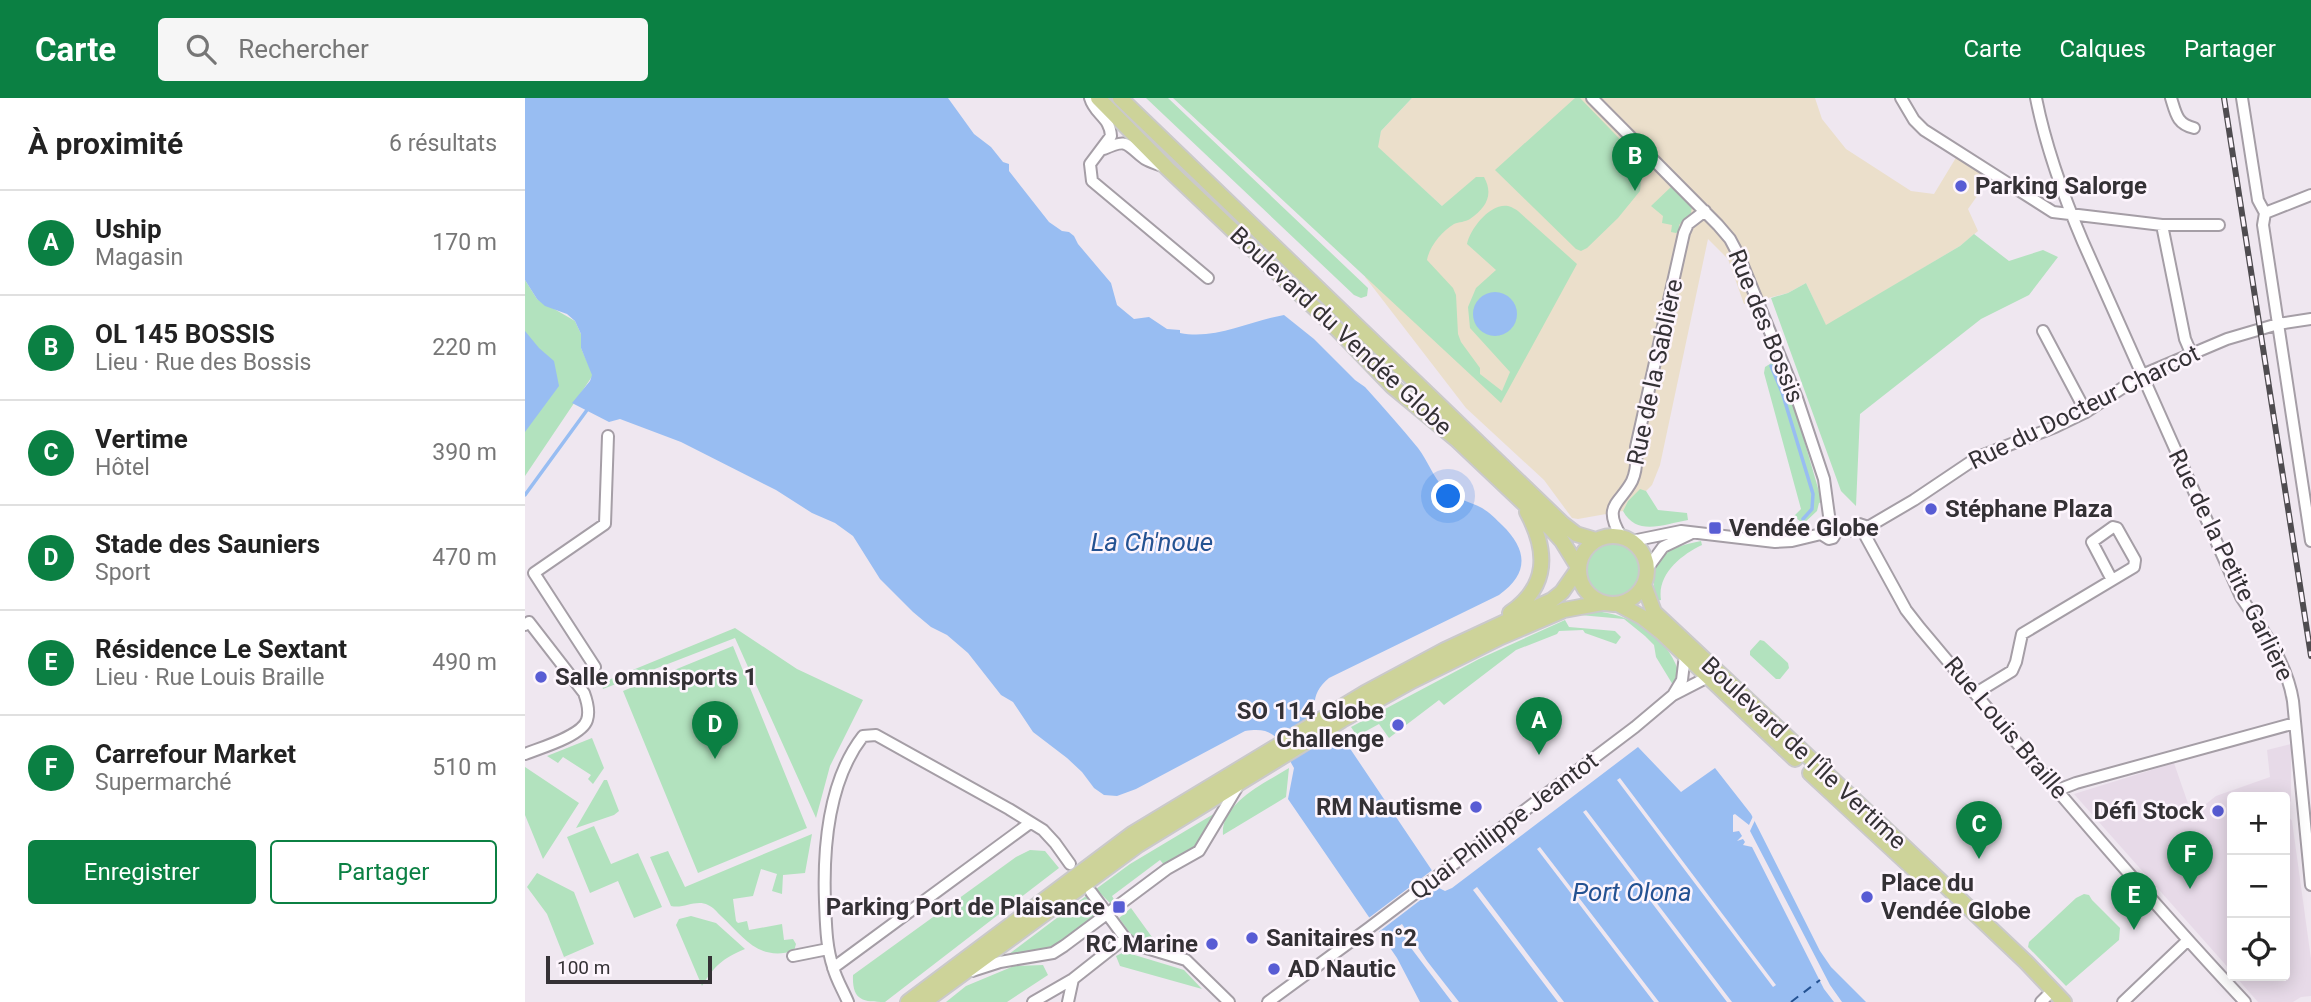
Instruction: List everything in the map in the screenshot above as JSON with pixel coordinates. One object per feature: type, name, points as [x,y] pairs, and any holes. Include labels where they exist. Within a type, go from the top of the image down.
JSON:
[{"type":"main road","name":"Boulevard du Vendée Globe","points":[[1098,98],[1167,168],[1338,330],[1392,386],[1456,439],[1560,538],[1578,568]]},
{"type":"main road","name":"Boulevard du Vendée Globe","points":[[1120,98],[1563,524],[1576,534],[1596,540]]},
{"type":"main road","points":[[1483,632],[1491,622],[1511,612],[1528,598],[1539,576],[1541,544],[1535,525],[1522,502]]},
{"type":"main road","points":[[908,1002],[1132,834],[1270,758],[1425,660],[1552,600],[1562,592],[1578,568],[1584,551],[1596,540],[1612,535],[1626,539],[1643,553],[1647,569],[1644,585],[1633,598],[1618,604],[1602,603],[1564,610],[1501,637],[1339,715]]},
{"type":"main road","points":[[1578,568],[1582,586],[1602,603]]},
{"type":"main road","name":"Boulevard de l'Île Vertime","points":[[1644,585],[1654,612],[2026,962],[2064,1002]]},
{"type":"main road","name":"Boulevard de l'Île Vertime","points":[[1618,604],[1642,617],[1661,632],[2047,1000]]},
{"type":"main road","points":[[925,1002],[1119,859],[1241,782],[1270,758]]},
{"type":"street","points":[[1090,98],[1092,104],[1111,125],[1111,136],[1104,149],[1090,164],[1092,181],[1208,278]]},
{"type":"street","name":"Rue des Bossis","points":[[1592,98],[1727,234],[1739,256],[1776,346],[1824,479],[1833,527]]},
{"type":"street","points":[[1901,98],[1914,120],[1937,139],[2053,212],[2162,225],[2220,225]]},
{"type":"street","name":"Rue de la Petite Garlière","points":[[2036,98],[2047,148],[2071,213],[2141,375],[2241,597],[2285,670],[2292,691],[2311,885]]},
{"type":"street","points":[[2171,98],[2181,123],[2194,128]]},
{"type":"street","points":[[2242,98],[2258,200],[2265,213],[2263,225],[2311,541]]},
{"type":"street","points":[[1104,149],[1123,142],[1146,159],[1167,168]]},
{"type":"street","points":[[2265,213],[2311,195]]},
{"type":"street","name":"Rue de la Sablière","points":[[1626,539],[1614,519],[1614,505],[1632,480],[1637,458],[1636,447],[1684,233],[1688,224],[1705,211]]},
{"type":"street","points":[[2162,225],[2185,339],[2191,353]]},
{"type":"street","name":"Rue du Docteur Charcot","points":[[1867,532],[1985,453],[2055,428],[2086,412],[2141,375],[2227,339],[2278,324],[2311,319]]},
{"type":"street","points":[[2043,331],[2086,412]]},
{"type":"street","points":[[594,667],[534,573],[605,524],[608,436]]},
{"type":"street","points":[[1626,539],[1671,532],[1696,532],[1775,542],[1792,541],[1821,534],[1823,525],[1853,531],[1859,538],[1867,532]]},
{"type":"street","points":[[1976,693],[2012,671],[2022,634],[2134,567],[2135,559],[2118,530],[2113,527],[2092,542],[2112,580]]},
{"type":"street","points":[[1647,569],[1664,547],[1696,532]]},
{"type":"street","name":"Rue Louis Braille","points":[[1867,532],[1906,610],[2111,855],[2245,1002]]},
{"type":"street","points":[[525,625],[529,622],[537,632],[584,693],[588,705],[587,720],[580,731],[525,754]]},
{"type":"street","points":[[1674,695],[1682,680],[1685,655]]},
{"type":"street","name":"Quai Philippe Jeantot","points":[[1268,1002],[1636,727],[1674,695],[1708,677]]},
{"type":"street","points":[[2058,790],[2295,723]]},
{"type":"street","points":[[854,1002],[846,998],[828,949],[824,881],[829,825],[837,793],[855,746],[863,736],[876,735],[1043,830],[1070,864]]},
{"type":"street","points":[[957,978],[1000,962],[1053,953],[1167,869],[1199,851],[1241,782]]},
{"type":"street","points":[[833,968],[1030,822]]},
{"type":"street","points":[[1091,892],[1132,944],[1186,960],[1229,1002]]},
{"type":"street","points":[[1033,1002],[1073,979],[1125,938]]},
{"type":"street","points":[[2123,1002],[2187,941]]},
{"type":"street","points":[[793,956],[828,949]]},
{"type":"street","points":[[1068,1002],[1073,979]]},
{"type":"shaded area","points":[[1412,98],[1815,98],[1822,119],[1846,149],[1911,191],[1934,194],[1957,156],[1989,179],[1968,209],[1978,231],[1960,246],[1826,326],[1806,283],[1788,293],[1744,304],[1728,259],[1708,239],[1660,465],[1652,485],[1646,491],[1640,490],[1628,501],[1623,511],[1578,519],[1572,518],[1544,480],[1466,408],[1365,277],[1442,206],[1377,147],[1381,131]]},
{"type":"shaded area","points":[[2291,744],[2290,802],[2290,792],[2227,792],[2270,777],[2267,750]]},
{"type":"shaded area","points":[[2174,763],[2192,815],[2216,796],[2227,792],[2227,966],[2074,794]]},
{"type":"shaded area","points":[[2290,818],[2311,959],[2311,996],[2301,997],[2293,1002],[2258,1002],[2239,981],[2290,981]]},
{"type":"green space","points":[[1146,98],[1168,98],[1368,288],[1367,296],[1361,298],[1354,295]]},
{"type":"green space","points":[[1173,98],[1412,98],[1381,131],[1378,147],[1442,206],[1476,177],[1484,177],[1488,195],[1484,206],[1470,219],[1454,224],[1445,231],[1433,245],[1427,260],[1453,288],[1456,295],[1458,334],[1461,342],[1480,368],[1480,374],[1502,391],[1510,372],[1470,328],[1468,307],[1476,288],[1496,270],[1467,244],[1472,231],[1488,213],[1501,206],[1509,206],[1577,264],[1501,403]]},
{"type":"green space","points":[[1575,98],[1580,98],[1643,163],[1640,191],[1618,218],[1581,251],[1495,170]]},
{"type":"green space","points":[[1672,186],[1692,206],[1691,213],[1679,225],[1679,231],[1676,233],[1671,232],[1672,225],[1662,223],[1663,216],[1651,206]]},
{"type":"green space","points":[[1974,234],[2009,261],[2043,250],[2058,257],[2029,295],[1981,319],[1860,414],[1856,506],[1841,491],[1771,298],[1788,293],[1806,283],[1826,325],[1960,246]]},
{"type":"green space","points":[[525,280],[537,299],[575,321],[581,334],[581,348],[593,375],[525,476]]},
{"type":"green space","points":[[1773,362],[1796,412],[1822,502],[1803,524],[1794,516],[1801,509],[1764,373],[1765,367]]},
{"type":"green space","points":[[1640,489],[1646,491],[1658,510],[1687,513],[1688,520],[1652,527],[1636,524],[1623,511],[1628,501]]},
{"type":"green space","points":[[1701,541],[1702,545],[1672,566],[1663,582],[1661,600],[1656,601],[1654,574],[1661,558],[1676,548]]},
{"type":"green space","points":[[1613,543],[1632,551],[1640,570],[1632,589],[1613,597],[1594,589],[1586,570],[1594,551]]},
{"type":"green space","points":[[1579,613],[1607,613],[1633,622],[1656,637],[1665,646],[1678,670],[1673,685],[1656,657],[1654,645],[1645,636],[1624,619]]},
{"type":"green space","points":[[1565,620],[1569,627],[1615,631],[1621,637],[1616,644],[1583,630],[1559,631],[1516,650],[1444,705],[1439,700],[1389,738],[1379,724],[1357,736],[1351,727],[1479,659]]},
{"type":"green space","points":[[735,628],[797,669],[863,700],[830,766],[816,818],[735,638],[603,689],[601,683]]},
{"type":"green space","points":[[1760,640],[1788,663],[1789,668],[1780,679],[1776,679],[1750,655],[1750,651]]},
{"type":"green space","points":[[733,646],[807,828],[698,873],[623,691]]},
{"type":"green space","points":[[592,738],[604,768],[593,784],[588,779],[591,775],[563,757],[558,763],[547,756]]},
{"type":"green space","points":[[525,767],[579,803],[543,859],[525,815]]},
{"type":"green space","points":[[1289,768],[1286,797],[1223,835],[1224,824],[1237,803]]},
{"type":"green space","points":[[604,780],[607,780],[619,811],[576,828]]},
{"type":"green space","points":[[1217,812],[1197,848],[1165,866],[1160,860],[1112,896],[1116,903],[1111,904],[1096,889],[1130,864]]},
{"type":"green space","points":[[594,826],[611,864],[638,853],[662,907],[634,918],[618,881],[590,893],[567,837]]},
{"type":"green space","points":[[812,834],[805,873],[783,875],[782,894],[772,891],[777,874],[761,869],[753,896],[733,899],[736,921],[747,921],[749,930],[782,924],[784,940],[793,939],[796,944],[794,951],[781,953],[770,953],[753,946],[708,905],[699,903],[671,906],[650,857],[668,851],[685,887]]},
{"type":"green space","points":[[1030,850],[1045,851],[1059,868],[885,1002],[865,1000],[857,995],[853,975],[1016,857]]},
{"type":"green space","points":[[537,873],[574,892],[594,944],[564,957],[547,914],[527,887]]},
{"type":"green space","points":[[2089,895],[2120,928],[2119,940],[2066,986],[2028,947],[2029,942],[2076,898]]},
{"type":"green space","points":[[1086,896],[1098,914],[1092,917],[1091,922],[1048,950],[1005,957]]},
{"type":"green space","points":[[1131,908],[1157,944],[1154,946],[1136,941],[1119,918]]},
{"type":"green space","points":[[691,916],[716,923],[745,949],[720,963],[702,986],[676,925],[679,919]]},
{"type":"green space","points":[[1122,953],[1184,970],[1202,989],[1120,966],[1116,956]]},
{"type":"green space","points":[[1043,965],[1048,975],[1007,1002],[946,1002],[966,986],[1014,966]]},
{"type":"water","name":"La Ch'noue","points":[[525,98],[948,98],[974,134],[991,147],[1003,162],[1009,164],[1009,171],[1049,222],[1074,236],[1111,283],[1117,305],[1134,319],[1149,317],[1167,329],[1180,330],[1180,333],[1207,334],[1284,315],[1365,387],[1418,448],[1444,488],[1452,495],[1490,514],[1511,534],[1520,553],[1520,570],[1516,579],[1499,595],[1329,678],[1321,686],[1315,701],[1317,717],[1329,743],[1351,750],[1431,869],[1441,885],[1439,888],[1445,891],[1452,888],[1638,747],[1681,792],[1715,768],[1751,814],[1820,951],[1831,967],[1866,1002],[1420,1002],[1397,958],[1288,799],[1294,768],[1277,738],[1271,734],[1265,731],[1245,731],[1136,789],[1117,796],[1104,795],[1094,788],[1067,758],[1033,732],[1013,702],[1001,695],[968,653],[913,612],[880,579],[853,536],[776,490],[681,442],[620,419],[609,422],[572,403],[592,375],[581,348],[581,334],[575,321],[567,314],[545,306],[537,299],[525,280]]},
{"type":"water","points":[[1495,292],[1504,293],[1511,298],[1516,305],[1516,323],[1511,330],[1504,335],[1495,336],[1486,335],[1479,330],[1474,323],[1473,314],[1474,305],[1479,298],[1486,293]]},
{"type":"water","points":[[525,331],[554,361],[559,386],[525,432]]},
{"type":"pier","points":[[1620,778],[1776,985],[1773,987],[1617,780]]},
{"type":"pier","points":[[1586,810],[1732,1002],[1727,1002],[1583,812]]},
{"type":"pier","points":[[1735,814],[1749,825],[1754,814],[1756,818],[1750,831],[1830,985],[1842,1002],[1834,1002],[1824,989],[1752,847],[1743,845],[1743,839],[1737,841],[1742,836],[1739,831],[1733,832]]},
{"type":"pier","points":[[1540,847],[1659,1002],[1654,1002],[1537,849]]},
{"type":"pier","points":[[1435,868],[1444,882],[1376,934],[1366,920]]},
{"type":"pier","points":[[1477,887],[1564,1002],[1558,1002],[1473,890]]},
{"type":"pier","points":[[1402,924],[1459,1002],[1452,1002],[1411,948],[1397,927]]},
{"type":"waterway","points":[[1771,366],[1782,392],[1813,494],[1812,509],[1803,519]]},
{"type":"waterway","points":[[525,495],[587,410]]},
{"type":"ferry route","points":[[1791,1002],[1820,980]]},
{"type":"railway","points":[[2224,98],[2311,656]]},
{"type":"place","name":"Parking Salorge","points":[[1961,186]]},
{"type":"place","name":"OL 145 BOSSIS","points":[[1635,191]]},
{"type":"place","name":"Stéphane Plaza","points":[[1931,509]]},
{"type":"place","name":"Vendée Globe","points":[[1715,528]]},
{"type":"place","name":"Salle omnisports 1","points":[[541,677]]},
{"type":"place","name":"SO 114 Globe Challenge","points":[[1398,725]]},
{"type":"place","name":"Uship","points":[[1539,755]]},
{"type":"place","name":"Stade des Sauniers","points":[[715,759]]},
{"type":"place","name":"RM Nautisme","points":[[1476,807]]},
{"type":"place","name":"Défi Stock","points":[[2218,811]]},
{"type":"place","name":"Vertime","points":[[1979,859]]},
{"type":"place","name":"Carrefour Market","points":[[2190,889]]},
{"type":"place","name":"Place du Vendée Globe","points":[[1867,897]]},
{"type":"place","name":"Parking Port de Plaisance","points":[[1119,907]]},
{"type":"place","name":"Résidence Le Sextant","points":[[2134,930]]},
{"type":"place","name":"Sanitaires n°2","points":[[1252,938]]},
{"type":"place","name":"RC Marine","points":[[1212,944]]},
{"type":"place","name":"AD Nautic","points":[[1274,969]]},
{"type":"water label","name":"Port Olona","points":[[1632,892]]}]
